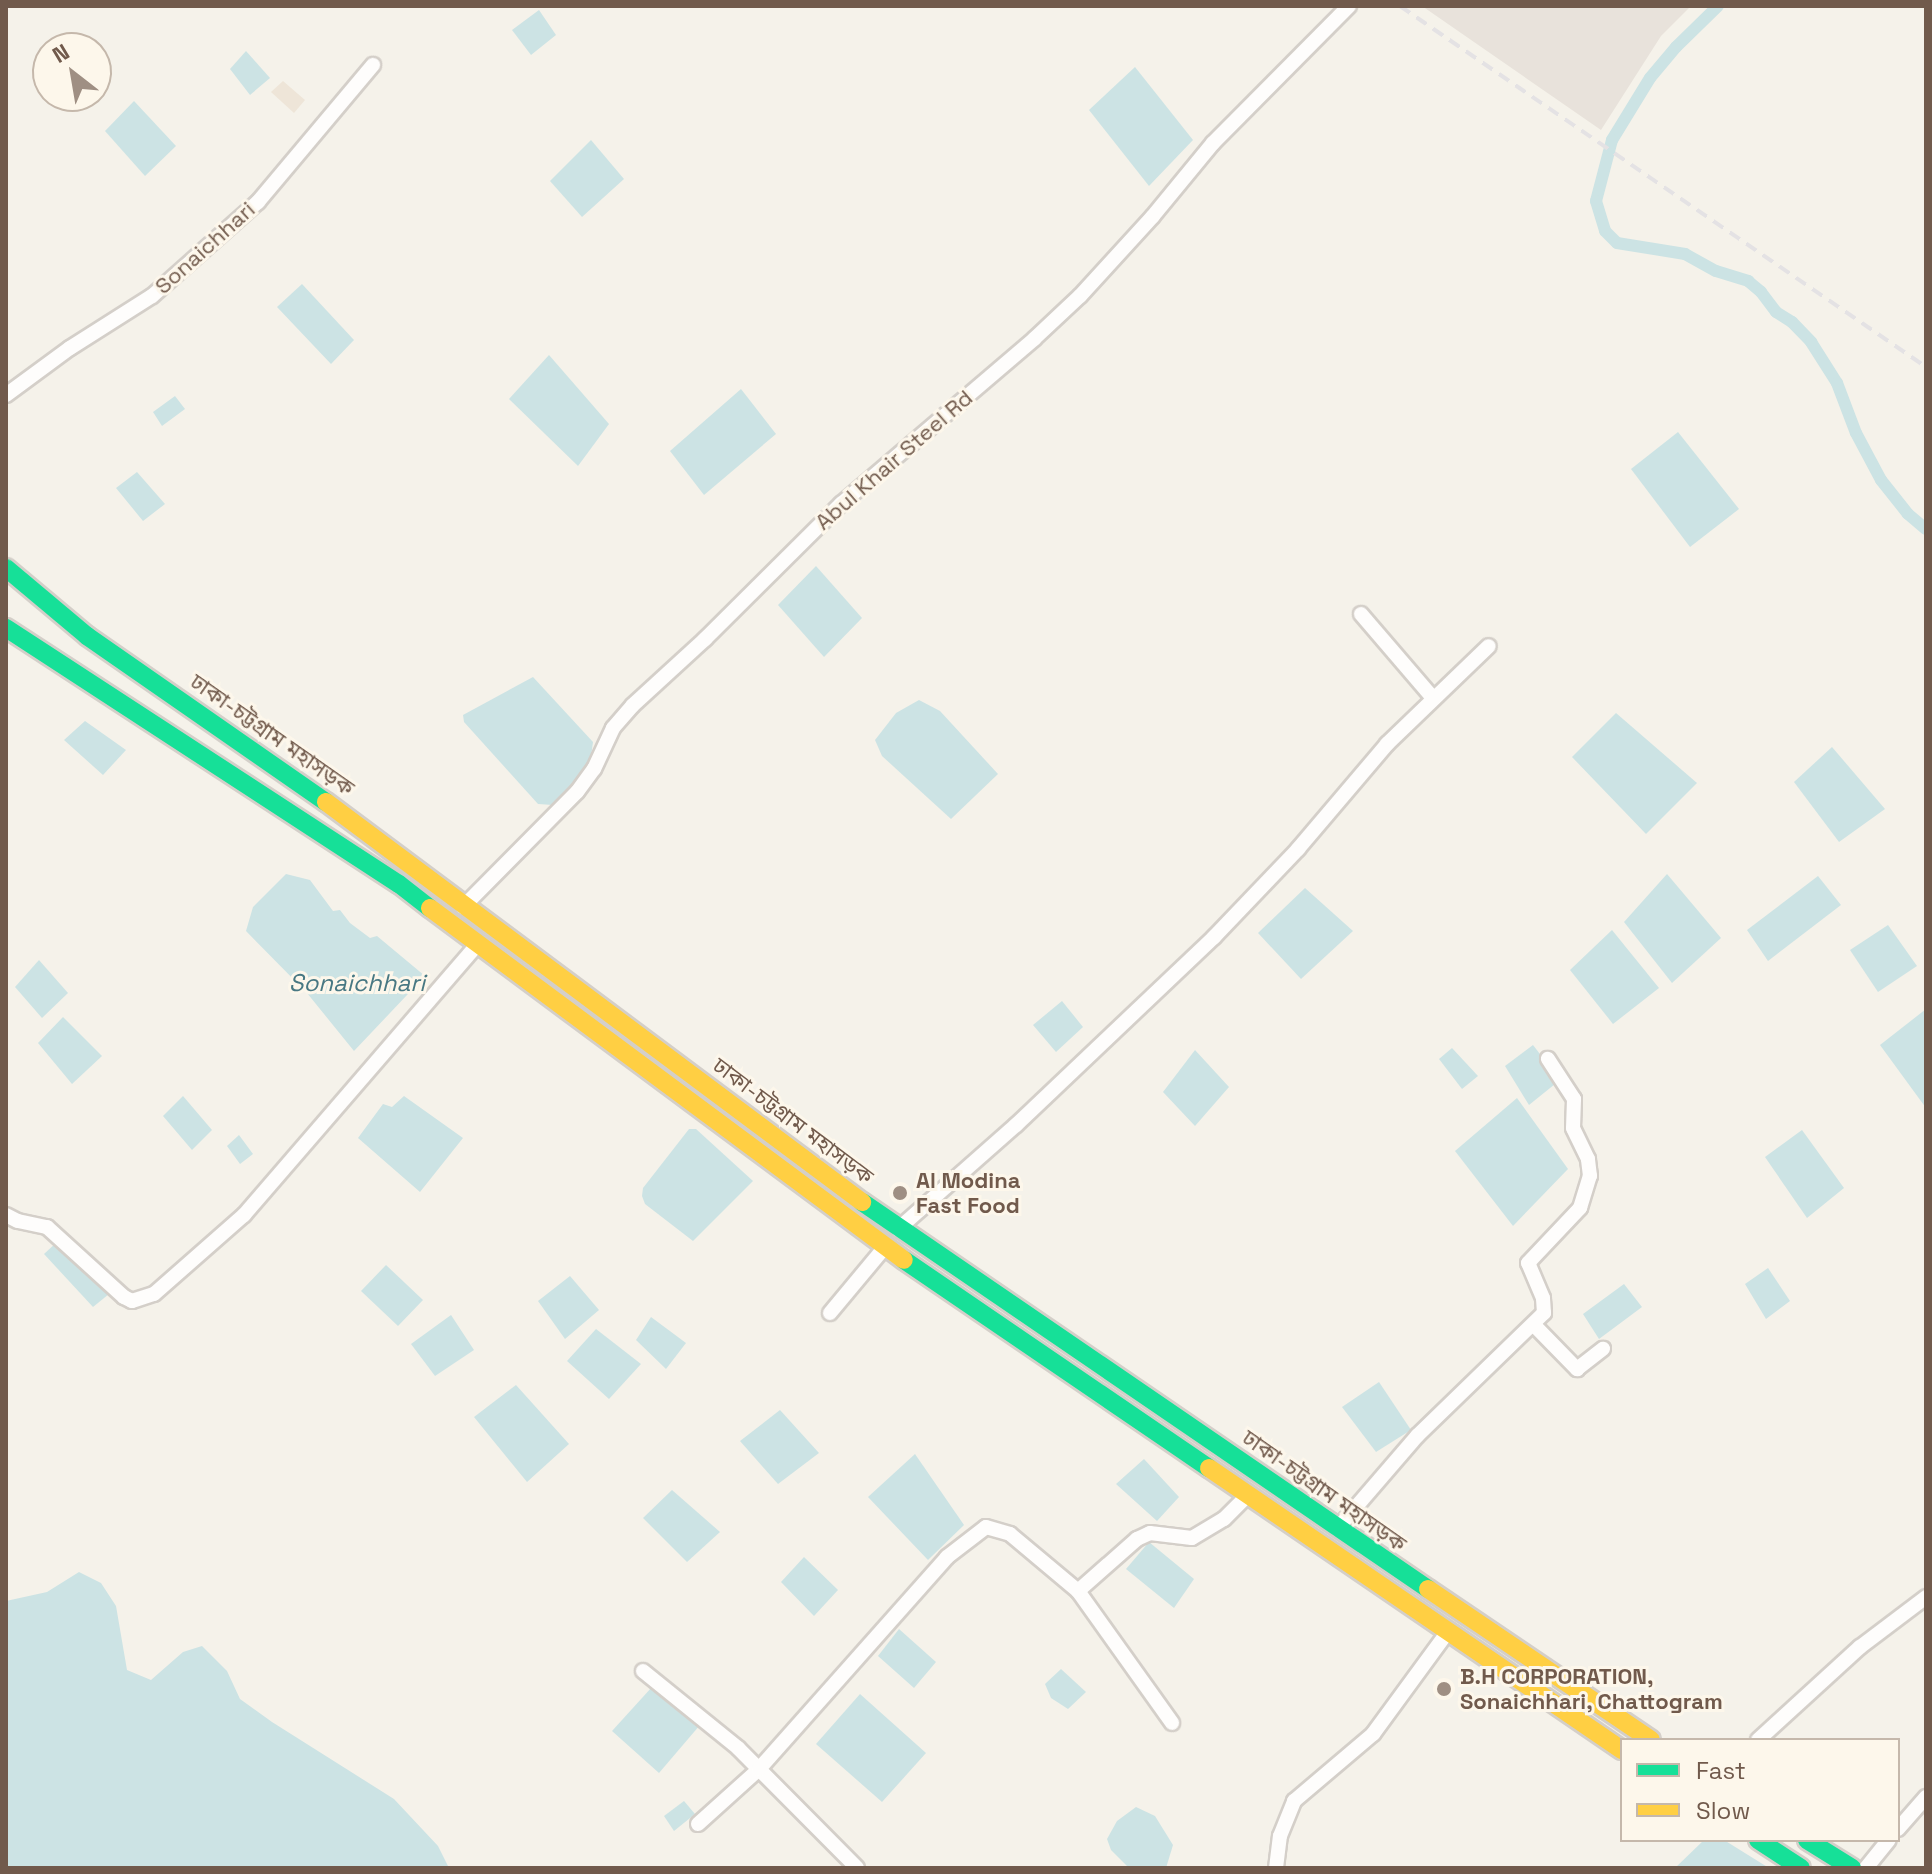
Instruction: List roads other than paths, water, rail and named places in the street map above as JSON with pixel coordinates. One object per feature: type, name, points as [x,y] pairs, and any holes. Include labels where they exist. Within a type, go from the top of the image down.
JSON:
[{"type":"highway","name":"ঢাকা-চট্টগ্রাম মহাসড়ক","points":[[6,568],[87,636],[337,809],[898,1229],[1648,1738]]},
{"type":"highway","name":"ঢাকা-চট্টগ্রাম মহাসড়ক","points":[[6,628],[322,834],[451,923],[885,1247],[1620,1749]]},
{"type":"highway","points":[[322,834],[337,809]]},
{"type":"highway","points":[[1761,1842],[1801,1868]]},
{"type":"highway","points":[[1810,1842],[1852,1868]]},
{"type":"street","name":"Abul Khair Steel Rd","points":[[451,923],[464,905],[577,792],[594,769],[613,728],[633,705],[705,639],[841,504],[1080,296],[1153,216],[1213,143],[1349,6]]},
{"type":"street","name":"Sonaichhari","points":[[6,395],[70,348],[152,296],[258,202],[373,65]]},
{"type":"street","points":[[1361,614],[1433,698]]},
{"type":"street","points":[[898,1229],[1016,1125],[1214,937],[1298,849],[1387,744],[1489,646]]},
{"type":"street","points":[[6,1215],[54,1232],[124,1297],[132,1301],[154,1294],[244,1215],[478,944]]},
{"type":"street","points":[[1337,1529],[1436,1416],[1544,1313],[1544,1305],[1528,1263],[1580,1208],[1590,1176],[1588,1159],[1573,1128],[1574,1099],[1548,1059]]},
{"type":"street","points":[[830,1313],[885,1247]]},
{"type":"street","points":[[1534,1325],[1577,1369],[1603,1349]]},
{"type":"street","points":[[1078,1591],[1137,1539],[1150,1533],[1192,1538],[1224,1519],[1247,1496]]},
{"type":"street","points":[[698,1824],[759,1769],[875,1643],[947,1557],[986,1527],[1010,1534],[1078,1591],[1172,1723]]},
{"type":"street","points":[[1760,1738],[1860,1647],[1926,1597]]},
{"type":"street","points":[[1276,1868],[1280,1836],[1294,1801],[1373,1734],[1447,1633]]},
{"type":"street","points":[[643,1671],[759,1769],[857,1868]]},
{"type":"street","points":[[1900,1827],[1924,1802]]},
{"type":"street","points":[[1866,1868],[1887,1842]]},
{"type":"water","points":[[539,10],[556,35],[531,55],[512,30]]},
{"type":"water","points":[[246,51],[270,78],[250,95],[230,69]]},
{"type":"water","points":[[1135,67],[1193,140],[1149,186],[1089,110]]},
{"type":"water","points":[[134,101],[176,146],[145,176],[105,131]]},
{"type":"water","points":[[591,140],[624,179],[582,217],[550,181]]},
{"type":"water","points":[[302,284],[354,340],[331,364],[277,307]]},
{"type":"water","points":[[549,355],[609,424],[578,466],[509,399]]},
{"type":"water","points":[[741,389],[776,434],[704,495],[670,451]]},
{"type":"water","points":[[175,396],[185,409],[162,426],[153,412]]},
{"type":"water","points":[[1678,432],[1739,509],[1690,547],[1631,469]]},
{"type":"water","points":[[137,472],[165,504],[143,521],[116,488]]},
{"type":"water","points":[[816,566],[862,618],[824,657],[778,605]]},
{"type":"water","points":[[533,677],[593,742],[590,764],[553,805],[538,804],[464,722],[463,715]]},
{"type":"water","points":[[919,700],[940,711],[998,774],[951,819],[882,756],[875,740],[896,713]]},
{"type":"water","points":[[1616,713],[1697,783],[1646,834],[1572,757]]},
{"type":"water","points":[[85,721],[126,750],[103,775],[64,740]]},
{"type":"water","points":[[1832,747],[1885,809],[1839,842],[1794,782]]},
{"type":"water","name":"Sonaichhari","points":[[286,874],[310,880],[333,911],[340,910],[350,923],[370,938],[377,936],[425,976],[354,1051],[307,993],[246,931],[253,907]]},
{"type":"water","points":[[1667,874],[1721,938],[1672,983],[1624,922]]},
{"type":"water","points":[[1818,876],[1841,905],[1768,961],[1747,930]]},
{"type":"water","points":[[1305,888],[1353,931],[1301,979],[1258,933]]},
{"type":"water","points":[[1888,925],[1917,966],[1878,992],[1850,950]]},
{"type":"water","points":[[1612,930],[1659,988],[1613,1024],[1570,970]]},
{"type":"water","points":[[39,960],[68,993],[42,1018],[15,987]]},
{"type":"water","points":[[1062,1001],[1083,1027],[1056,1052],[1033,1025]]},
{"type":"water","points":[[1926,1009],[1926,1108],[1880,1045]]},
{"type":"water","points":[[63,1017],[102,1056],[72,1084],[38,1043]]},
{"type":"water","points":[[1533,1045],[1560,1080],[1529,1105],[1505,1066]]},
{"type":"water","points":[[1452,1048],[1478,1076],[1462,1089],[1439,1059]]},
{"type":"water","points":[[1195,1050],[1229,1087],[1195,1126],[1163,1092]]},
{"type":"water","points":[[183,1096],[212,1130],[192,1150],[163,1116]]},
{"type":"water","points":[[404,1096],[463,1138],[420,1192],[358,1138],[383,1104],[392,1107]]},
{"type":"water","points":[[1517,1098],[1568,1169],[1513,1226],[1455,1151]]},
{"type":"water","points":[[689,1129],[696,1129],[753,1181],[693,1241],[645,1204],[642,1196],[643,1188]]},
{"type":"water","points":[[1802,1130],[1844,1188],[1807,1218],[1765,1157]]},
{"type":"water","points":[[239,1135],[253,1154],[240,1164],[227,1146]]},
{"type":"water","points":[[57,1242],[109,1294],[93,1307],[44,1254]]},
{"type":"water","points":[[386,1265],[423,1300],[398,1326],[361,1291]]},
{"type":"water","points":[[1768,1268],[1790,1301],[1766,1319],[1745,1284]]},
{"type":"water","points":[[570,1276],[599,1310],[565,1339],[538,1301]]},
{"type":"water","points":[[1624,1284],[1642,1307],[1599,1339],[1583,1314]]},
{"type":"water","points":[[451,1315],[474,1350],[435,1376],[411,1344]]},
{"type":"water","points":[[651,1317],[686,1343],[666,1369],[636,1340]]},
{"type":"water","points":[[596,1329],[641,1364],[609,1399],[567,1361]]},
{"type":"water","points":[[1379,1382],[1411,1430],[1376,1452],[1342,1407]]},
{"type":"water","points":[[516,1385],[569,1444],[527,1482],[474,1417]]},
{"type":"water","points":[[780,1410],[819,1453],[778,1484],[740,1441]]},
{"type":"water","points":[[915,1454],[964,1525],[928,1560],[868,1497]]},
{"type":"water","points":[[1144,1459],[1179,1497],[1157,1521],[1116,1484]]},
{"type":"water","points":[[672,1490],[720,1532],[687,1562],[643,1518]]},
{"type":"water","points":[[1149,1542],[1194,1579],[1174,1608],[1126,1569]]},
{"type":"water","points":[[804,1557],[838,1590],[814,1616],[781,1582]]},
{"type":"water","points":[[79,1572],[101,1583],[116,1606],[127,1670],[151,1680],[183,1652],[202,1646],[227,1671],[240,1699],[394,1799],[438,1846],[449,1868],[6,1868],[6,1601],[47,1592]]},
{"type":"water","points":[[899,1629],[936,1662],[914,1688],[878,1656]]},
{"type":"water","points":[[1061,1669],[1086,1692],[1068,1709],[1051,1698],[1045,1684]]},
{"type":"water","points":[[652,1687],[700,1725],[659,1773],[612,1731]]},
{"type":"water","points":[[860,1694],[926,1753],[882,1802],[816,1744]]},
{"type":"water","points":[[684,1801],[695,1814],[674,1831],[664,1816]]},
{"type":"water","points":[[1136,1807],[1155,1816],[1173,1845],[1166,1868],[1129,1868],[1111,1850],[1107,1839],[1117,1821]]},
{"type":"water","points":[[1702,1842],[1727,1842],[1769,1868],[1675,1868]]},
{"type":"waterway","points":[[1718,6],[1650,78],[1612,140],[1596,201],[1605,231],[1617,243],[1685,254],[1716,271],[1748,281],[1761,292],[1776,312],[1792,322],[1811,342],[1837,383],[1856,433],[1881,480],[1908,514],[1926,529]]},
{"type":"railway","points":[[1400,6],[1926,367]]},
{"type":"place","name":"Al Modina Fast Food","points":[[900,1193]]},
{"type":"place","name":"B.H CORPORATION, Sonaichhari, Chattogram","points":[[1444,1689]]}]
